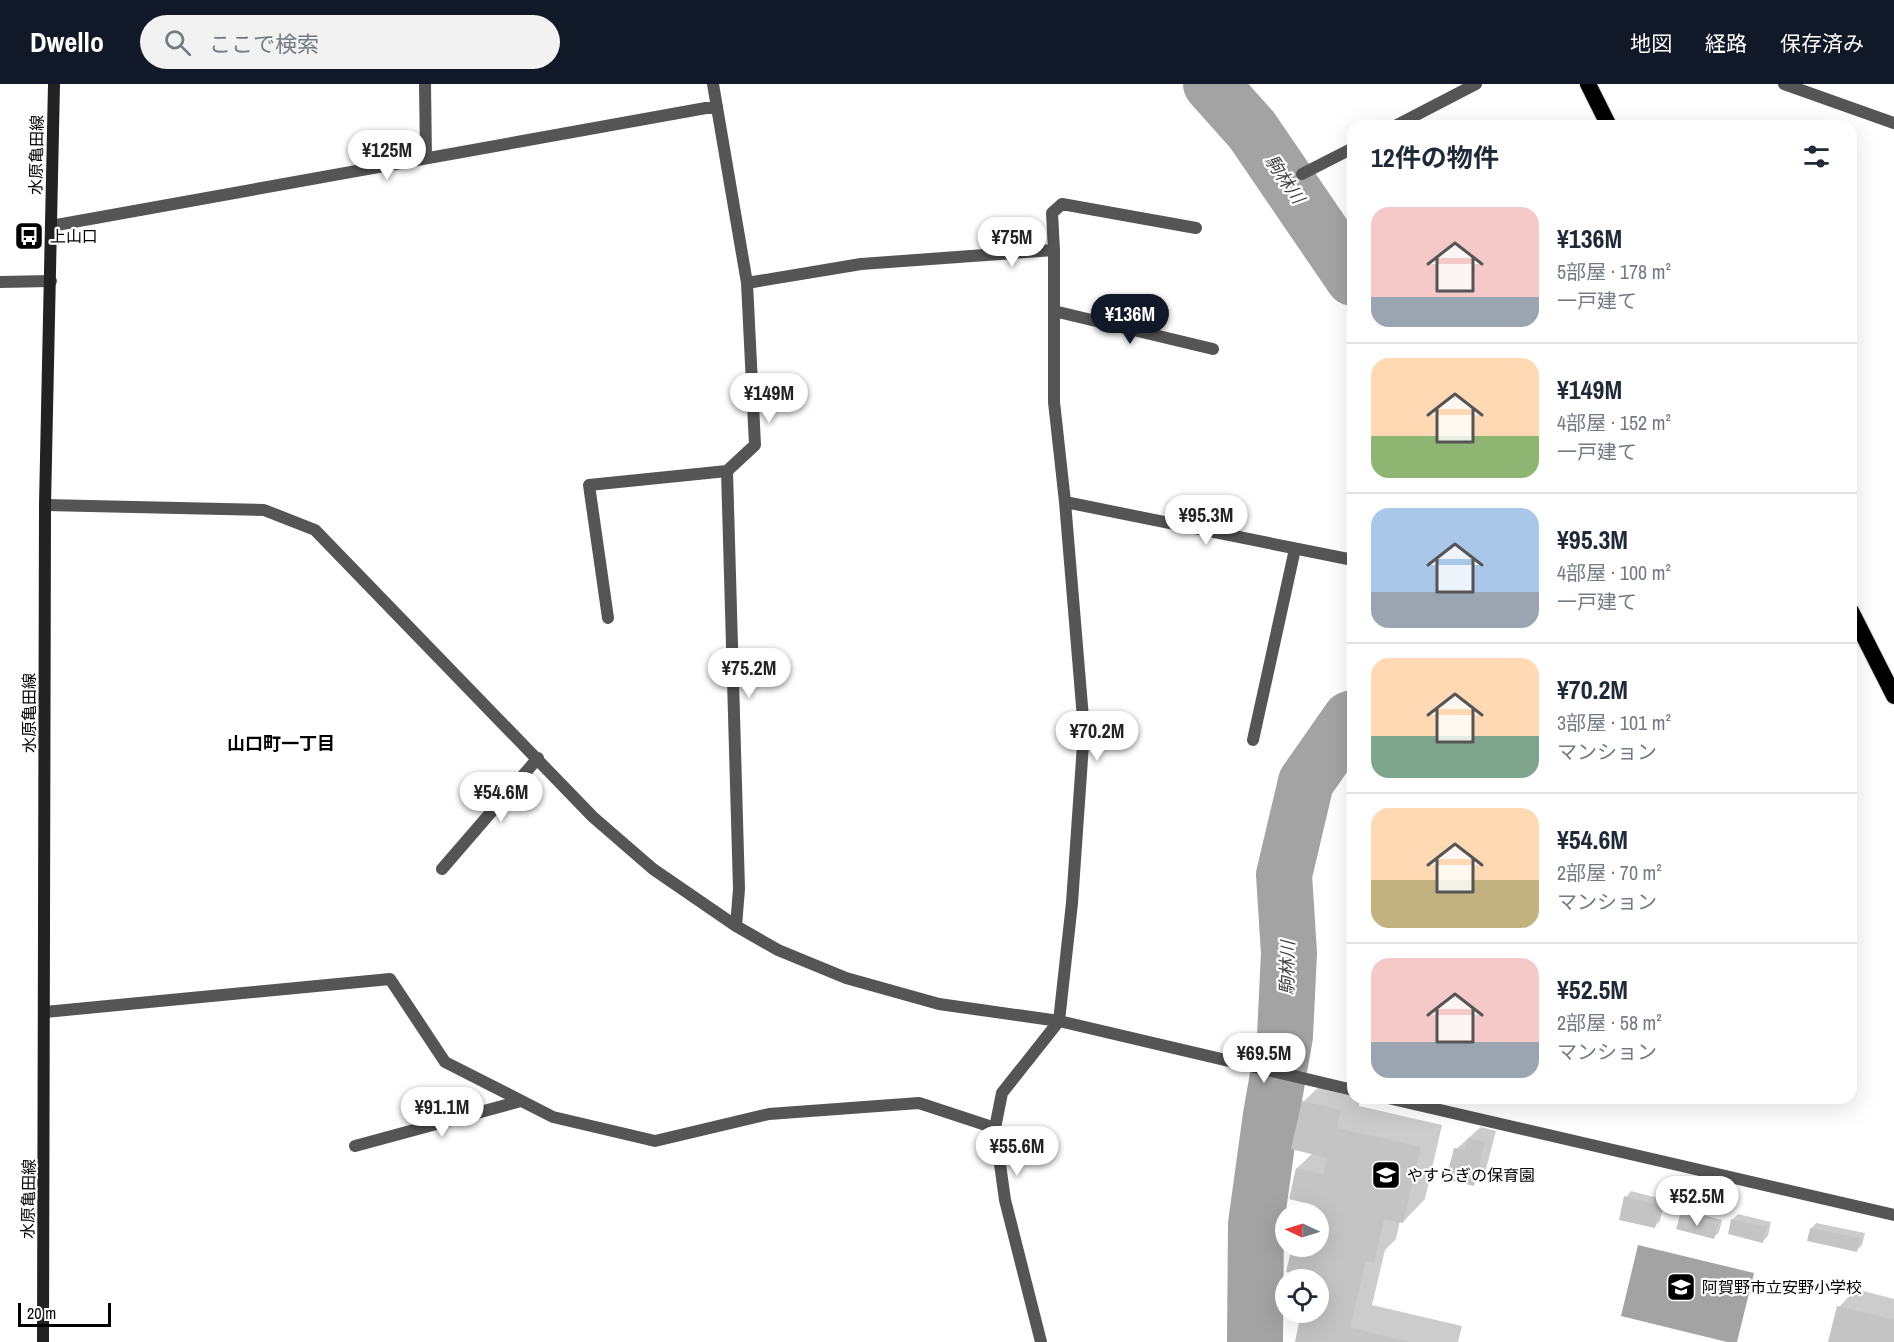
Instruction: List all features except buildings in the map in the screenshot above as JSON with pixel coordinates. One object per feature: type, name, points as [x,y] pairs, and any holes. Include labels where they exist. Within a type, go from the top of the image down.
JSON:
[{"type":"highway","points":[[1588,84],[1606,120]]},
{"type":"highway","points":[[1857,623],[1894,696]]},
{"type":"main road","name":"水原亀田線","points":[[43,1342],[45,505],[54,84]]},
{"type":"street","points":[[424,84],[426,158]]},
{"type":"street","points":[[608,618],[589,485],[727,471],[755,445],[747,283],[713,84]]},
{"type":"street","points":[[1407,120],[1476,84]]},
{"type":"street","points":[[1784,84],[1894,123]]},
{"type":"street","points":[[51,226],[717,106]]},
{"type":"street","points":[[1302,174],[1347,151]]},
{"type":"street","points":[[1041,1342],[1005,1200],[995,1128],[1002,1094],[1059,1021],[1072,903],[1084,729],[1065,502],[1054,402],[1052,213],[1062,204],[1196,228]]},
{"type":"street","points":[[747,283],[861,264],[1054,250]]},
{"type":"street","points":[[0,282],[51,281]]},
{"type":"street","points":[[1054,311],[1213,349]]},
{"type":"street","points":[[727,471],[739,889],[736,926]]},
{"type":"street","points":[[1065,502],[1347,559]]},
{"type":"street","points":[[45,505],[264,510],[315,530],[593,817],[653,869],[736,926],[778,950],[846,978],[939,1004],[1059,1021],[1347,1089]]},
{"type":"street","points":[[1252,740],[1295,549]]},
{"type":"street","points":[[442,869],[538,758]]},
{"type":"street","points":[[45,1012],[390,979],[445,1062],[554,1117],[655,1141],[769,1114],[919,1103],[995,1128]]},
{"type":"street","points":[[355,1146],[521,1101]]},
{"type":"street","points":[[1414,1104],[1894,1215]]},
{"type":"shaded area","points":[[1638,1245],[1754,1273],[1737,1342],[1727,1342],[1621,1316]]},
{"type":"waterway","name":"駒林川","points":[[1211,84],[1252,130],[1347,269]]},
{"type":"waterway","name":"駒林川","points":[[1255,1342],[1256,1224],[1285,1036],[1289,953],[1284,875],[1306,782],[1347,723]]},
{"type":"place","name":"上山口","points":[[29,236]]},
{"type":"place","name":"やすらぎの保育園","points":[[1386,1175]]},
{"type":"place","name":"阿賀野市立安野小学校","points":[[1681,1287]]},
{"type":"district","name":"山口町一丁目","points":[[281,743]]}]
